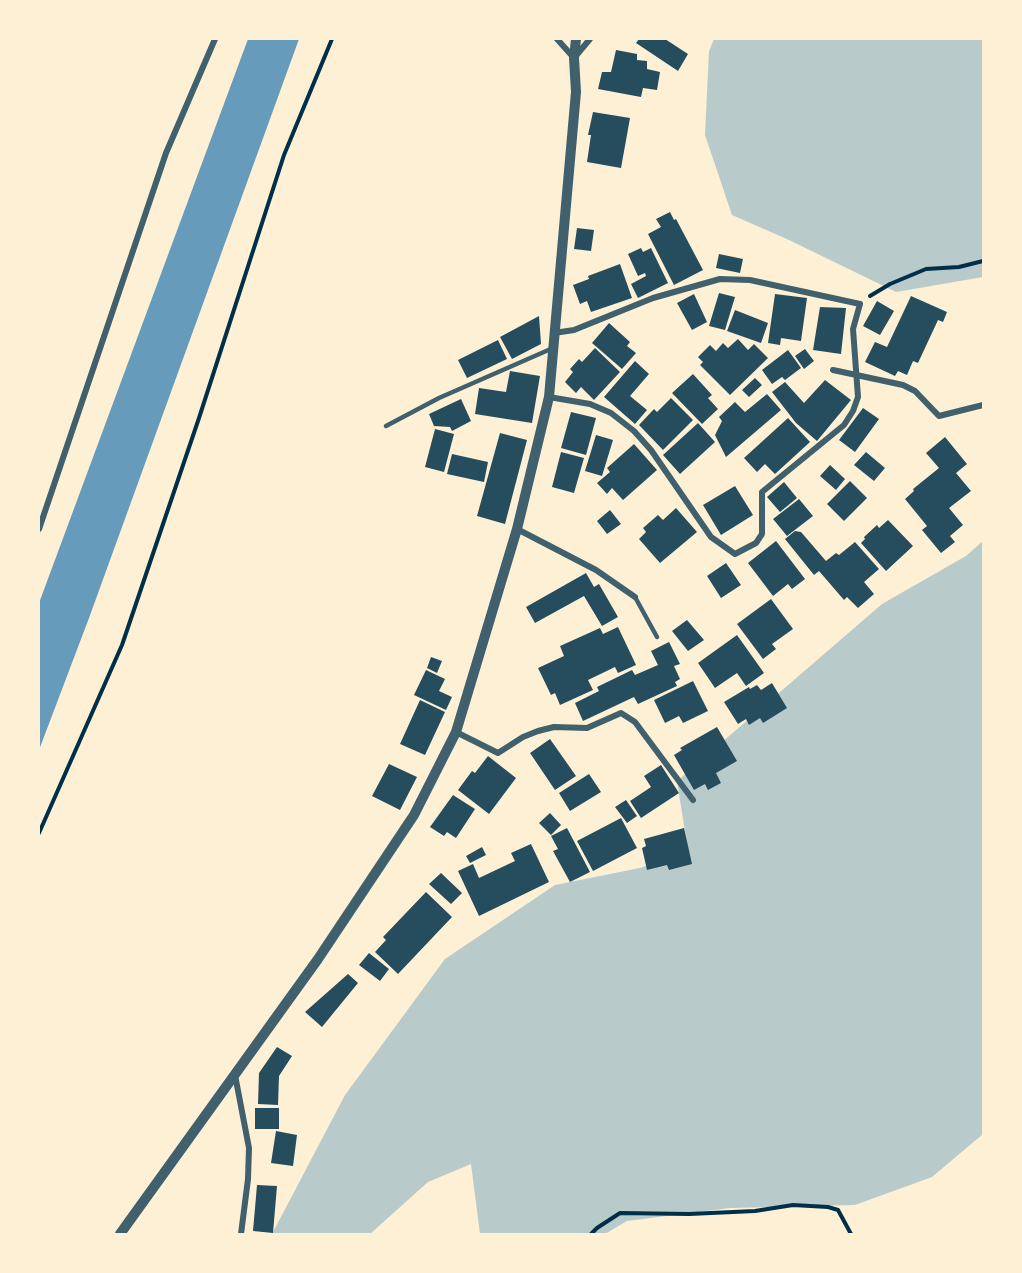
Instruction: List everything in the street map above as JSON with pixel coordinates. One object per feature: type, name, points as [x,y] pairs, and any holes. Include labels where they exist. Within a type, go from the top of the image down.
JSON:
[{"type":"street","points":[[39,529],[166,153],[215,39]]},
{"type":"street","points":[[557,39],[574,57]]},
{"type":"street","points":[[120,1234],[318,959],[414,815],[456,732],[517,529],[549,397],[576,92],[574,57],[576,39]]},
{"type":"street","points":[[574,57],[590,39]]},
{"type":"street","points":[[549,397],[590,404],[611,414],[634,431],[651,450],[711,537],[735,554],[756,543],[762,534],[762,492],[844,425],[858,397],[853,329],[860,304],[750,280],[720,279],[654,298],[574,330],[554,333]]},
{"type":"street","points":[[833,370],[903,385],[915,391],[939,416],[983,405]]},
{"type":"street","points":[[517,529],[596,570],[635,597]]},
{"type":"street","points":[[456,732],[498,753],[523,737],[538,731],[554,727],[587,728],[621,713],[635,722],[693,800]]},
{"type":"street","points":[[235,1074],[249,1148],[248,1179],[241,1234]]},
{"type":"lane","points":[[386,426],[439,398],[553,348]]},
{"type":"lane","points":[[635,597],[657,637]]},
{"type":"path","points":[[39,833],[122,645],[195,430],[284,155],[332,39]]},
{"type":"path","points":[[860,304],[876,292],[926,269],[959,267],[983,261]]},
{"type":"path","points":[[591,1234],[620,1213],[689,1214],[755,1211],[793,1205],[828,1207],[838,1210],[851,1234]]},
{"type":"shaded area","points":[[714,39],[983,39],[983,277],[896,292],[732,215],[705,135],[709,51]]},
{"type":"shaded area","points":[[983,541],[983,1134],[932,1177],[855,1205],[730,1208],[627,1221],[605,1234],[480,1234],[471,1164],[428,1182],[370,1234],[272,1234],[345,1095],[445,959],[555,885],[640,868],[688,851],[677,781],[882,604],[966,556]]},
{"type":"water","points":[[248,39],[299,39],[39,750],[39,603]]},
{"type":"building","points":[[639,39],[665,39],[688,54],[678,71],[636,43]]},
{"type":"building","points":[[616,50],[637,54],[637,60],[647,61],[647,69],[660,72],[657,90],[643,88],[641,97],[598,89],[602,72],[611,72]]},
{"type":"building","points":[[593,112],[630,118],[621,168],[587,162],[591,135],[588,135]]},
{"type":"building","points":[[670,212],[703,270],[674,285],[648,234],[661,227],[656,219]]},
{"type":"building","points":[[577,228],[594,230],[591,251],[574,249]]},
{"type":"building","points":[[641,248],[643,252],[651,248],[668,283],[638,298],[631,284],[646,276],[645,273],[638,276],[628,254]]},
{"type":"building","points":[[719,254],[743,259],[740,273],[716,268]]},
{"type":"building","points":[[620,264],[632,298],[591,312],[587,301],[580,304],[573,285],[589,279],[588,276]]},
{"type":"building","points":[[719,293],[735,297],[725,330],[709,326]]},
{"type":"building","points":[[694,294],[707,322],[692,330],[677,303]]},
{"type":"building","points":[[775,294],[807,298],[801,341],[781,338],[780,345],[768,343]]},
{"type":"building","points":[[911,296],[947,312],[943,322],[938,320],[918,363],[913,361],[907,375],[898,371],[895,376],[865,362],[875,342],[887,347]]},
{"type":"building","points":[[877,301],[894,311],[880,335],[863,326]]},
{"type":"building","points":[[820,307],[846,308],[841,354],[813,350]]},
{"type":"building","points":[[735,310],[768,323],[761,343],[727,331]]},
{"type":"building","points":[[539,316],[541,344],[512,359],[500,337]]},
{"type":"building","points":[[609,323],[630,342],[627,346],[636,353],[622,369],[592,343]]},
{"type":"building","points":[[738,339],[748,350],[754,344],[768,358],[730,395],[700,365],[703,362],[698,357],[710,345],[716,351],[723,343],[728,348]]},
{"type":"building","points":[[498,340],[507,359],[467,378],[458,360]]},
{"type":"building","points":[[595,348],[620,372],[594,400],[581,387],[576,393],[565,382],[573,372],[570,369],[579,359],[582,362]]},
{"type":"building","points":[[805,349],[814,361],[804,369],[795,356]]},
{"type":"building","points":[[788,350],[801,368],[785,380],[782,377],[772,384],[762,370]]},
{"type":"building","points":[[635,361],[649,374],[630,396],[647,410],[635,424],[604,397]]},
{"type":"building","points":[[510,371],[540,376],[532,423],[475,414],[479,388],[506,392]]},
{"type":"building","points":[[693,374],[712,395],[708,398],[718,409],[702,424],[672,393]]},
{"type":"building","points":[[755,378],[762,385],[749,397],[742,390]]},
{"type":"building","points":[[825,380],[851,400],[817,441],[796,423],[772,392],[785,382],[804,403]]},
{"type":"building","points":[[767,394],[781,410],[726,457],[715,435],[722,421],[719,417],[735,402],[745,412]]},
{"type":"building","points":[[671,398],[693,420],[663,450],[639,425],[654,409],[657,412]]},
{"type":"building","points":[[461,399],[471,421],[452,431],[450,427],[434,426],[429,414]]},
{"type":"building","points":[[863,408],[879,419],[855,452],[839,440]]},
{"type":"building","points":[[571,412],[596,418],[586,455],[561,448]]},
{"type":"building","points":[[788,418],[810,442],[775,474],[765,464],[757,472],[744,458]]},
{"type":"building","points":[[698,423],[715,442],[680,474],[663,455]]},
{"type":"building","points":[[435,429],[454,434],[444,472],[425,467]]},
{"type":"building","points":[[500,433],[527,440],[505,524],[477,516]]},
{"type":"building","points":[[596,435],[613,440],[602,476],[585,471]]},
{"type":"building","points":[[945,437],[967,464],[956,473],[971,491],[949,508],[963,525],[950,536],[955,542],[941,553],[922,530],[927,526],[905,499],[914,491],[913,489],[939,468],[926,453]]},
{"type":"building","points":[[634,444],[657,470],[623,500],[612,488],[607,494],[597,483],[610,472],[607,468]]},
{"type":"building","points":[[561,452],[584,458],[574,493],[552,487]]},
{"type":"building","points":[[866,452],[885,468],[874,481],[854,465]]},
{"type":"building","points":[[452,454],[488,462],[484,482],[447,474]]},
{"type":"building","points":[[830,465],[845,479],[836,490],[820,476]]},
{"type":"building","points":[[850,481],[867,498],[844,521],[827,504]]},
{"type":"building","points":[[784,482],[797,498],[780,512],[767,497]]},
{"type":"building","points":[[735,486],[753,515],[721,535],[703,505]]},
{"type":"building","points":[[799,499],[813,516],[787,536],[773,519]]},
{"type":"building","points":[[676,508],[697,532],[660,563],[639,539],[646,532],[643,528],[658,515],[663,520]]},
{"type":"building","points":[[610,510],[621,524],[607,534],[597,521]]},
{"type":"building","points":[[888,520],[913,546],[886,571],[861,543],[877,525],[879,528]]},
{"type":"building","points":[[795,531],[801,532],[826,561],[836,553],[839,555],[855,542],[879,569],[864,582],[874,594],[858,608],[847,597],[844,600],[819,571],[814,575],[785,539]]},
{"type":"building","points":[[776,541],[805,579],[792,589],[788,584],[773,596],[748,563]]},
{"type":"building","points":[[726,563],[741,585],[721,598],[707,576]]},
{"type":"building","points":[[586,573],[594,587],[599,584],[618,617],[602,626],[584,596],[535,623],[526,607]]},
{"type":"building","points":[[771,599],[793,629],[772,644],[776,649],[763,659],[737,624]]},
{"type":"building","points":[[687,620],[704,640],[688,651],[672,631]]},
{"type":"building","points":[[618,627],[636,665],[618,673],[615,667],[588,680],[593,690],[560,705],[555,693],[551,695],[538,668],[564,656],[560,646],[600,628],[603,634]]},
{"type":"building","points":[[737,635],[764,673],[746,686],[737,673],[715,688],[698,663]]},
{"type":"building","points":[[669,642],[680,664],[674,666],[680,679],[675,682],[677,686],[638,704],[634,697],[583,721],[575,703],[599,691],[597,687],[632,670],[635,675],[658,665],[651,651]]},
{"type":"building","points":[[431,657],[442,661],[437,673],[427,668]]},
{"type":"building","points":[[426,670],[445,679],[439,691],[452,697],[446,710],[414,695]]},
{"type":"building","points":[[693,681],[708,711],[683,723],[679,716],[665,723],[654,700]]},
{"type":"building","points":[[772,683],[787,708],[763,723],[760,718],[749,725],[746,719],[738,724],[724,702],[749,687],[750,689],[757,685],[761,690]]},
{"type":"building","points":[[420,700],[445,712],[425,755],[400,744]]},
{"type":"building","points":[[717,727],[737,761],[716,773],[721,783],[708,790],[705,784],[694,790],[674,755],[682,750],[680,748]]},
{"type":"building","points":[[550,739],[576,776],[555,790],[530,753]]},
{"type":"building","points":[[488,756],[516,778],[489,814],[458,790],[472,771],[475,773]]},
{"type":"building","points":[[389,764],[417,777],[400,810],[372,796]]},
{"type":"building","points":[[661,765],[679,793],[641,818],[630,801],[651,787],[644,776]]},
{"type":"building","points":[[589,774],[601,792],[570,811],[559,793]]},
{"type":"building","points":[[453,795],[475,809],[456,838],[447,832],[444,836],[430,827]]},
{"type":"building","points":[[626,800],[637,816],[627,823],[615,807]]},
{"type":"building","points":[[550,813],[561,825],[551,835],[539,823]]},
{"type":"building","points":[[621,818],[637,848],[593,871],[577,841]]},
{"type":"building","points":[[567,828],[590,872],[570,882],[553,851],[558,849],[551,836]]},
{"type":"building","points":[[684,828],[692,864],[669,870],[667,865],[647,870],[642,848],[646,846],[644,839]]},
{"type":"building","points":[[531,844],[549,882],[479,916],[458,871],[473,864],[479,878],[515,861],[511,853]]},
{"type":"building","points":[[482,847],[486,855],[470,863],[466,856]]},
{"type":"building","points":[[441,873],[462,893],[451,904],[429,884]]},
{"type":"building","points":[[426,892],[452,917],[398,974],[375,952],[386,940],[383,937]]},
{"type":"building","points":[[369,953],[389,969],[380,981],[359,965]]},
{"type":"building","points":[[348,974],[358,983],[322,1027],[305,1012]]},
{"type":"building","points":[[277,1047],[292,1056],[279,1076],[278,1105],[258,1104],[259,1073]]},
{"type":"building","points":[[255,1108],[279,1108],[279,1129],[255,1129]]},
{"type":"building","points":[[276,1131],[297,1135],[293,1166],[271,1163]]},
{"type":"building","points":[[257,1185],[277,1186],[273,1233],[253,1231]]}]
